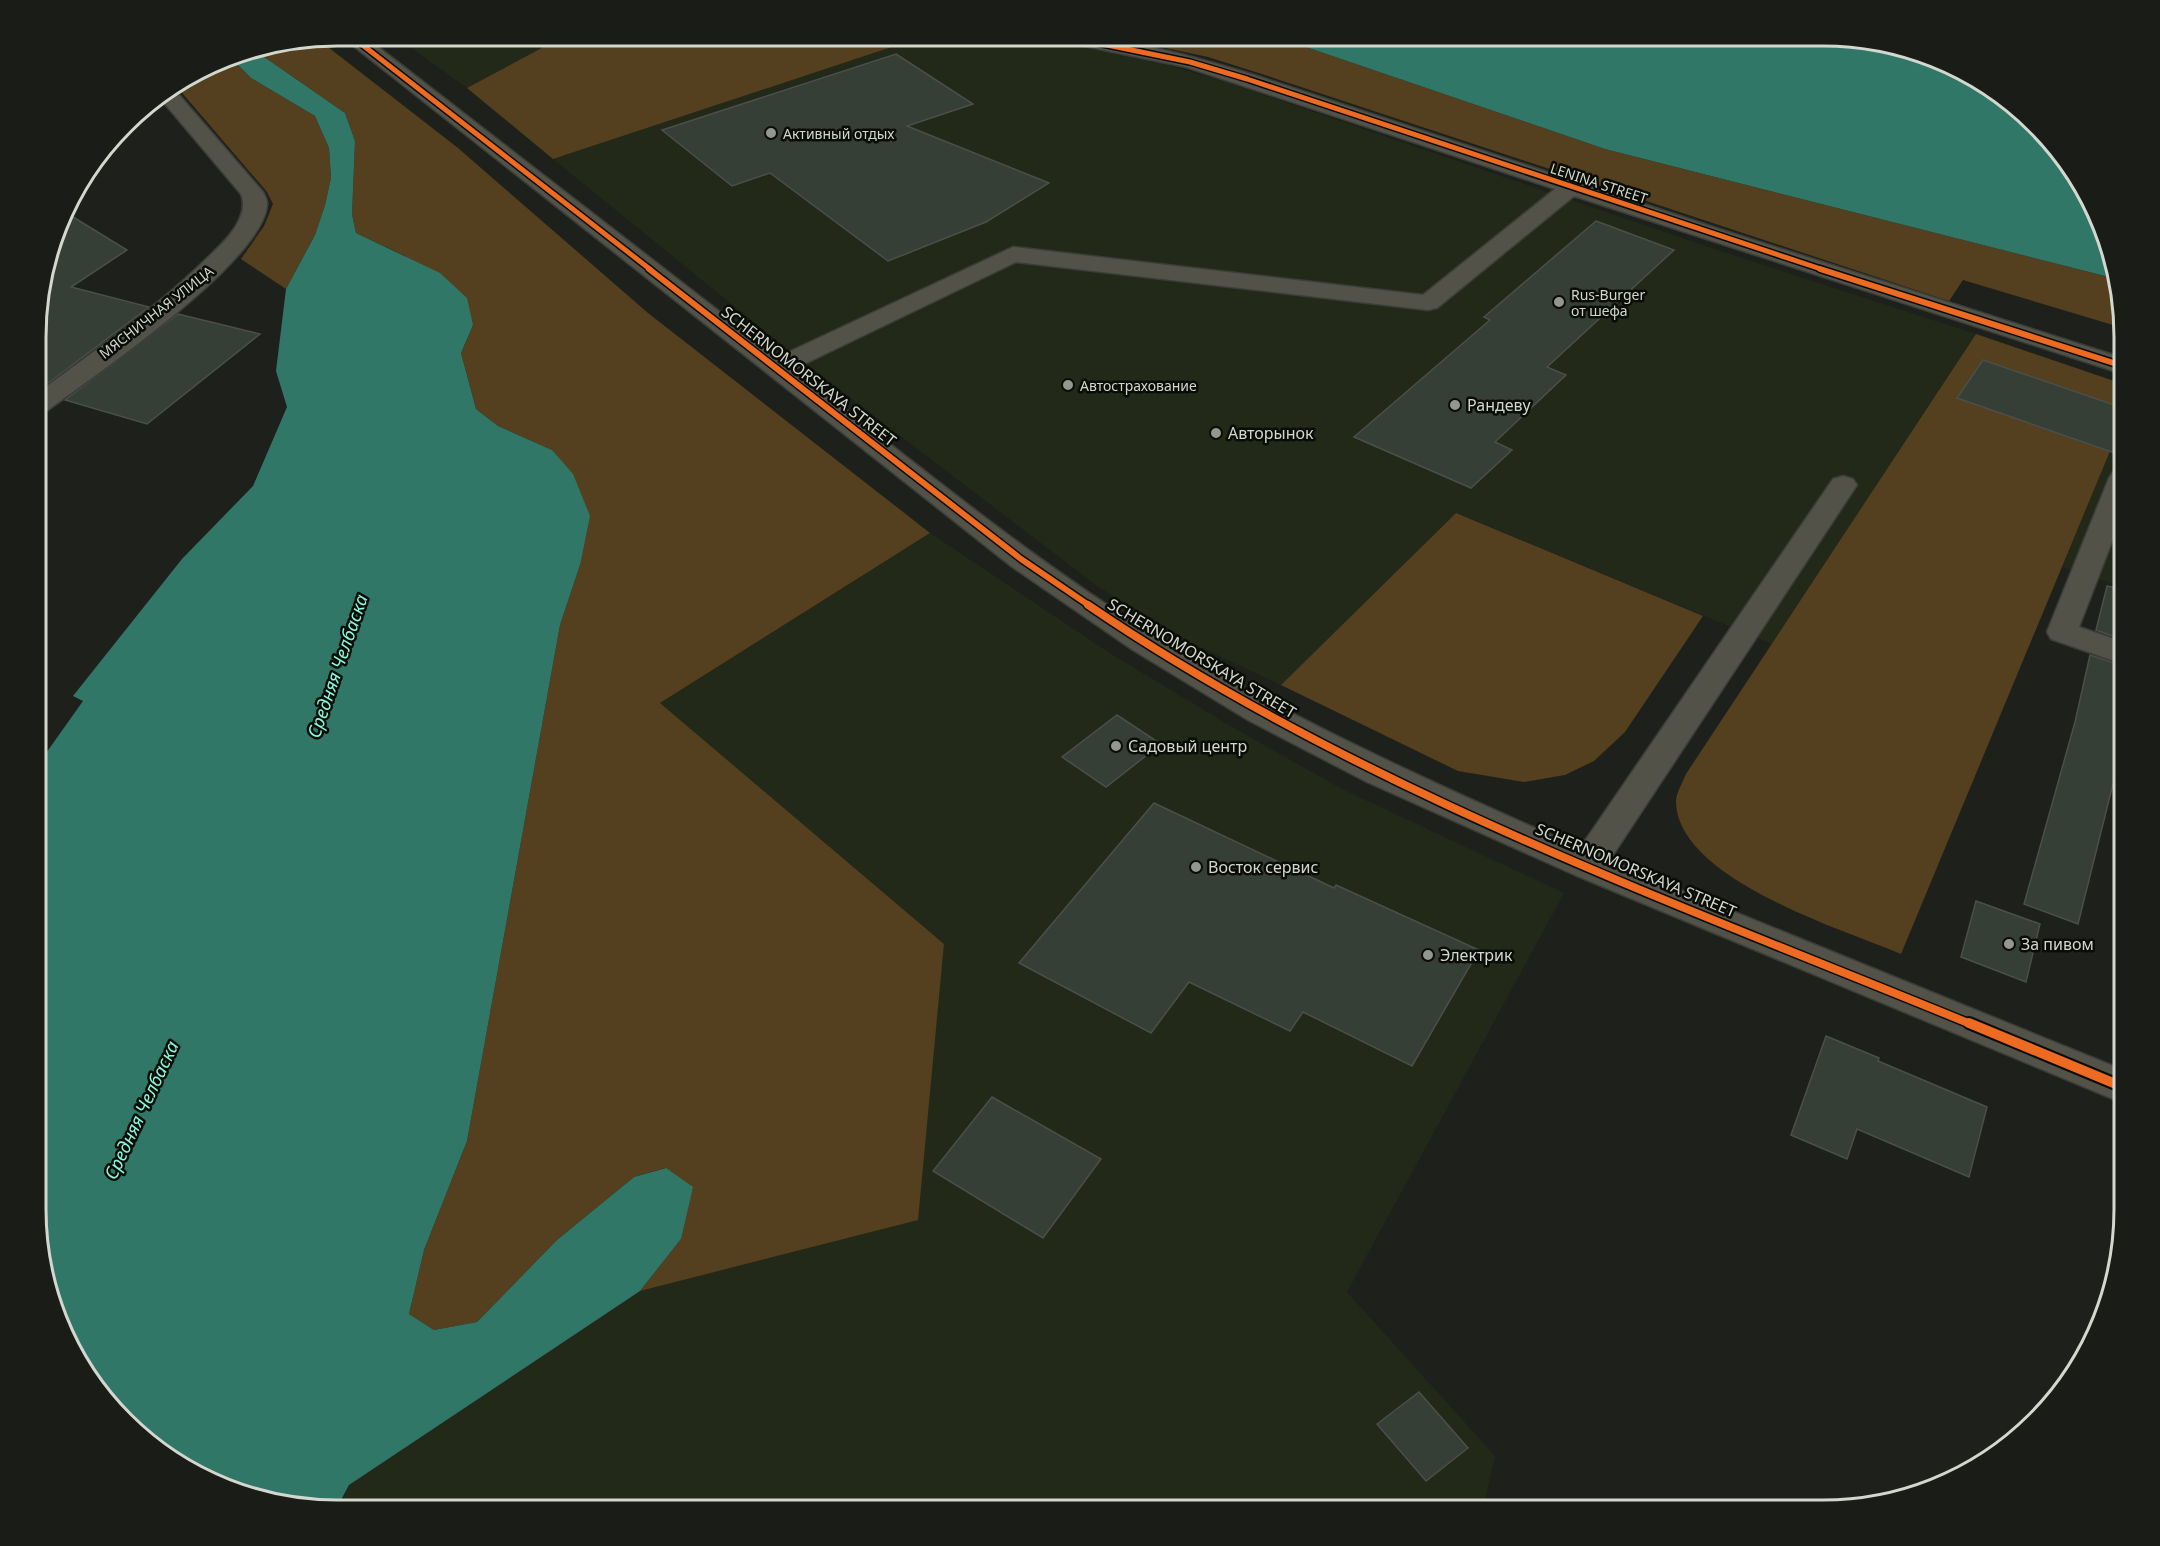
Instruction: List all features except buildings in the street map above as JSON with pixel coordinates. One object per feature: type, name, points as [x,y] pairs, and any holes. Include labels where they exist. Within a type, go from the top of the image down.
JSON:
[{"type":"street","name":"SСHERNOMORSKAYA STREET","points":[[364,46],[1021,559],[1144,643],[1259,712],[1379,773],[1587,866],[2114,1083]]},
{"type":"street","name":"LENINA STREET","points":[[1109,46],[1201,66],[1570,188],[2114,363]]},
{"type":"street","name":"МЯСНИЧНАЯ УЛИЦА","points":[[46,399],[186,291],[224,258],[249,224],[256,205],[252,192],[172,98]]},
{"type":"street","points":[[777,368],[1013,254],[1428,303],[1570,188]]},
{"type":"street","points":[[1587,866],[1843,484]]},
{"type":"street","points":[[2114,501],[2062,632],[2114,650]]},
{"type":"shaded area","points":[[409,46],[545,46],[467,88]]},
{"type":"shaded area","points":[[545,46],[895,46],[553,159],[467,88]]},
{"type":"shaded area","points":[[895,46],[1081,46],[1147,59],[1232,84],[1720,251],[1976,334],[1772,644],[1456,513],[1281,685],[1196,645],[1097,586],[792,353],[553,159]]},
{"type":"shaded area","points":[[1156,46],[1306,47],[1605,149],[2107,277],[2113,325],[1963,280],[1949,301],[1208,57]]},
{"type":"shaded area","points":[[327,47],[458,148],[648,313],[930,533],[660,703],[944,944],[918,1220],[640,1291],[681,1239],[665,1168],[634,1177],[557,1240],[477,1322],[434,1330],[409,1314],[424,1250],[467,1141],[560,625],[580,565],[552,450],[498,426],[476,409],[461,353],[473,325],[405,256],[356,233],[352,214],[355,141],[345,113],[263,56]]},
{"type":"shaded area","points":[[238,65],[251,78],[315,116],[329,148],[331,178],[315,235],[286,289],[241,259],[264,226],[273,204],[267,192],[181,92],[209,76]]},
{"type":"shaded area","points":[[1976,334],[2114,381],[2114,442],[1901,954],[1841,931],[1767,898],[1733,878],[1704,855],[1684,830],[1676,803],[1686,774]]},
{"type":"shaded area","points":[[2114,442],[2114,584],[2062,567]]},
{"type":"shaded area","points":[[1456,513],[1703,616],[1625,732],[1594,761],[1565,775],[1524,782],[1458,771],[1281,685]]},
{"type":"shaded area","points":[[930,533],[1108,652],[1232,727],[1344,790],[1564,893],[1347,1292],[1495,1456],[1485,1500],[341,1500],[349,1485],[640,1291],[917,1219],[944,944],[660,703]]},
{"type":"water","points":[[1301,46],[1823,46],[1861,49],[1898,56],[1951,76],[1968,85],[2015,119],[2041,145],[2065,176],[2084,209],[2098,244],[2107,277],[1605,149]]},
{"type":"water","name":"Средняя Челбаска","points":[[263,56],[345,113],[355,141],[352,214],[356,233],[440,273],[467,298],[473,325],[461,353],[476,409],[498,426],[552,450],[573,474],[590,516],[580,565],[560,625],[467,1141],[424,1250],[409,1314],[434,1330],[477,1322],[557,1240],[634,1177],[666,1168],[693,1187],[681,1239],[640,1291],[349,1485],[341,1500],[280,1494],[244,1484],[192,1461],[145,1427],[107,1386],[76,1337],[56,1284],[47,1228],[46,753],[83,701],[73,696],[182,559],[253,486],[287,407],[276,371],[286,289],[315,235],[331,178],[329,148],[315,116],[251,78],[238,65]]},
{"type":"cycle path","points":[[364,46],[1021,559],[1144,643],[1259,712],[1379,773],[1587,866],[2114,1083]]},
{"type":"cycle path","points":[[1112,46],[1190,62],[1247,79],[1714,235],[2114,363]]},
{"type":"place","name":"Активный отдых","points":[[771,133]]},
{"type":"place","name":"Rus-Burger от шефа","points":[[1559,302]]},
{"type":"place","name":"Автострахование","points":[[1068,385]]},
{"type":"place","name":"Рандеву","points":[[1455,405]]},
{"type":"place","name":"Авторынок","points":[[1216,433]]},
{"type":"place","name":"Садовый центр","points":[[1116,746]]},
{"type":"place","name":"Восток сервис","points":[[1196,867]]},
{"type":"place","name":"За пивом","points":[[2009,944]]},
{"type":"place","name":"Электрик","points":[[1428,955]]}]
